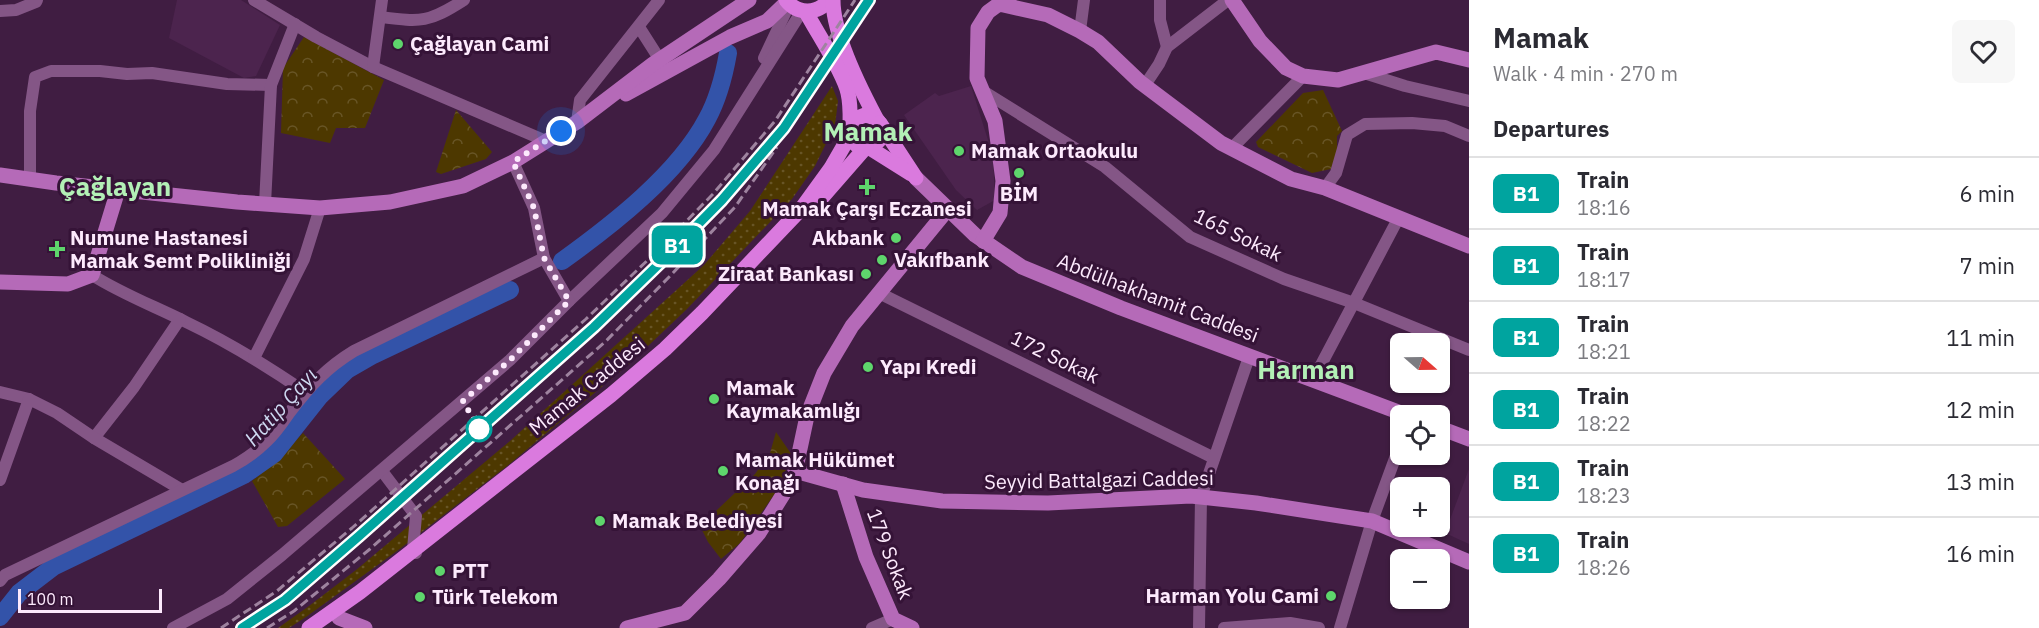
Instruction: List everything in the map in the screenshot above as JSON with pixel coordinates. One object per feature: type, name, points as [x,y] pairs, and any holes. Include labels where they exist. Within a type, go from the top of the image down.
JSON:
[{"type":"main road","points":[[0,175],[118,190],[320,208],[390,202],[463,186],[513,162],[577,122],[660,60],[749,0]]},
{"type":"main road","points":[[591,112],[730,37],[794,6],[819,9],[831,0],[835,22],[856,77],[882,128],[881,138],[873,146],[867,147]]},
{"type":"main road","points":[[1230,0],[1260,41],[1286,68],[1303,76],[1338,80],[1436,52],[1469,60]]},
{"type":"main road","points":[[983,241],[1000,213],[1004,181],[995,121],[977,78],[978,28],[988,12],[999,2],[1048,15],[1080,31],[1098,42],[1140,81],[1221,142],[1291,179],[1325,188],[1469,246]]},
{"type":"main road","points":[[794,6],[845,85],[850,111],[850,132],[854,143],[867,147],[916,178]]},
{"type":"main road","points":[[850,132],[855,119],[860,116],[871,116],[878,120],[916,178]]},
{"type":"main road","name":"Mamak Caddesi","points":[[324,628],[665,349],[801,208],[831,168],[850,132]]},
{"type":"main road","name":"Mamak Caddesi","points":[[309,628],[540,464],[618,403],[672,355],[747,280],[867,147]]},
{"type":"main road","name":"Abdülhakhamit Caddesi","points":[[916,178],[983,241],[1022,267],[1121,308],[1390,409]]},
{"type":"main road","points":[[0,282],[68,284],[92,275],[118,190]]},
{"type":"main road","points":[[627,628],[685,613],[719,579],[759,533],[794,477],[807,417],[824,373],[852,326],[948,209]]},
{"type":"main road","points":[[1450,432],[1469,439]]},
{"type":"main road","name":"Seyyid Battalgazi Caddesi","points":[[795,471],[863,490],[942,501],[1048,503],[1200,497],[1372,521],[1469,562]]},
{"type":"main road","name":"179 Sokak","points":[[843,484],[866,557],[893,619],[912,628]]},
{"type":"main road","points":[[339,618],[365,628]]},
{"type":"street","points":[[0,11],[16,10],[37,0]]},
{"type":"street","points":[[254,0],[373,67],[546,141]]},
{"type":"street","points":[[373,67],[382,0]]},
{"type":"street","points":[[380,17],[413,21],[432,19],[465,0]]},
{"type":"street","points":[[577,122],[580,100],[659,0]]},
{"type":"street","points":[[1080,31],[1084,0]]},
{"type":"street","points":[[1160,0],[1160,20],[1167,47]]},
{"type":"street","points":[[1145,84],[1159,64],[1167,47],[1230,0]]},
{"type":"street","points":[[173,628],[227,599],[382,471],[510,360],[662,213],[714,150],[746,98],[794,6]]},
{"type":"street","points":[[265,204],[271,85],[295,24]]},
{"type":"street","points":[[639,27],[660,60]]},
{"type":"street","points":[[30,180],[30,111],[35,76],[51,71],[100,71],[127,74],[152,73],[227,84],[271,85]]},
{"type":"street","points":[[1364,72],[1405,86],[1469,101]]},
{"type":"street","points":[[1232,148],[1303,76]]},
{"type":"street","name":"165 Sokak","points":[[983,91],[1105,167],[1190,237],[1284,279],[1354,303],[1469,350]]},
{"type":"street","points":[[1325,188],[1336,173],[1347,135],[1365,124],[1412,123],[1446,126],[1469,136]]},
{"type":"street","points":[[513,162],[534,208],[544,258],[569,301]]},
{"type":"street","points":[[254,358],[304,259],[320,208]]},
{"type":"street","points":[[1313,380],[1400,217]]},
{"type":"street","points":[[2,576],[233,466],[253,454],[269,440],[305,392],[336,362],[544,258]]},
{"type":"street","points":[[92,275],[120,293],[180,319],[254,358],[305,392]]},
{"type":"street","name":"172 Sokak","points":[[879,293],[1214,458]]},
{"type":"street","points":[[93,438],[134,387],[180,319]]},
{"type":"street","points":[[1198,628],[1200,497],[1249,357]]},
{"type":"street","points":[[0,392],[29,399],[57,413],[93,438],[182,490]]},
{"type":"street","points":[[0,480],[29,399]]},
{"type":"street","points":[[1340,628],[1372,521],[1393,465]]},
{"type":"street","points":[[382,471],[416,516],[416,552]]},
{"type":"street","points":[[872,628],[893,619]]},
{"type":"street","points":[[1224,628],[1290,623],[1319,628]]},
{"type":"shaded area","points":[[177,0],[241,0],[280,25],[256,76],[244,78],[169,38]]},
{"type":"shaded area","name":"Mamak Ortaokulu","points":[[971,86],[993,156],[995,200],[977,210],[956,190],[904,115],[935,93],[939,96]]},
{"type":"shaded area","points":[[1469,469],[1469,544],[1450,535],[1450,520]]},
{"type":"green space","points":[[304,37],[384,80],[365,128],[336,128],[330,143],[281,133],[283,68]]},
{"type":"green space","points":[[832,86],[838,101],[835,125],[815,166],[792,199],[687,309],[629,364],[507,466],[397,551],[306,617],[289,628],[278,628],[356,570],[510,441],[704,265],[750,211]]},
{"type":"green space","points":[[1323,90],[1342,131],[1337,136],[1337,153],[1331,169],[1312,173],[1258,147],[1256,142],[1303,93]]},
{"type":"green space","points":[[456,110],[492,152],[486,159],[441,174],[436,172]]},
{"type":"green space","points":[[776,432],[792,455],[778,489],[740,543],[721,559],[708,542],[700,526],[755,474],[770,453]]},
{"type":"green space","points":[[303,433],[345,479],[287,526],[278,527],[252,481],[278,460]]},
{"type":"waterway","name":"Hatip Çayı","points":[[562,261],[622,215],[662,179],[679,159],[711,111],[725,70],[728,53]]},
{"type":"waterway","name":"Hatip Çayı","points":[[0,617],[19,593],[53,567],[244,475],[274,454],[320,396],[347,370],[373,355],[510,290]]},
{"type":"railway","points":[[221,628],[277,591],[352,528],[586,319],[652,256],[713,194],[775,121],[855,0]]},
{"type":"railway","points":[[242,628],[285,600],[359,536],[594,327],[659,264],[722,200],[784,128],[869,0]]},
{"type":"railway","points":[[267,628],[294,611],[370,549],[606,341],[735,207],[777,147]]},
{"type":"train","name":"B1","points":[[242,628],[285,600],[359,536],[594,327],[659,264],[722,200],[784,128],[869,0]]},
{"type":"place","name":"Çağlayan Cami","points":[[398,44]]},
{"type":"place","name":"Mamak Ortaokulu","points":[[959,151]]},
{"type":"place","name":"BİM","points":[[1019,173]]},
{"type":"place","name":"Mamak Çarşı Eczanesi","points":[[867,187]]},
{"type":"place","name":"Akbank","points":[[896,238]]},
{"type":"place","name":"Numune Hastanesi Mamak Semt Polikliniği","points":[[57,249]]},
{"type":"place","name":"Vakıfbank","points":[[882,260]]},
{"type":"place","name":"Ziraat Bankası","points":[[866,274]]},
{"type":"place","name":"Yapı Kredi","points":[[868,367]]},
{"type":"place","name":"Mamak Kaymakamlığı","points":[[714,399]]},
{"type":"place","name":"Mamak Hükümet Konağı","points":[[723,471]]},
{"type":"place","name":"Mamak Belediyesi","points":[[600,521]]},
{"type":"place","name":"PTT","points":[[440,571]]},
{"type":"place","name":"Harman Yolu Cami","points":[[1331,596]]},
{"type":"place","name":"Türk Telekom","points":[[420,597]]},
{"type":"district","name":"Mamak","points":[[868,132]]},
{"type":"district","name":"Çağlayan","points":[[115,187]]},
{"type":"district","name":"Harman","points":[[1306,370]]},
{"type":"route","points":[[479,429],[463,401],[510,360],[569,301],[544,258],[534,208],[513,162],[561,131]]}]
